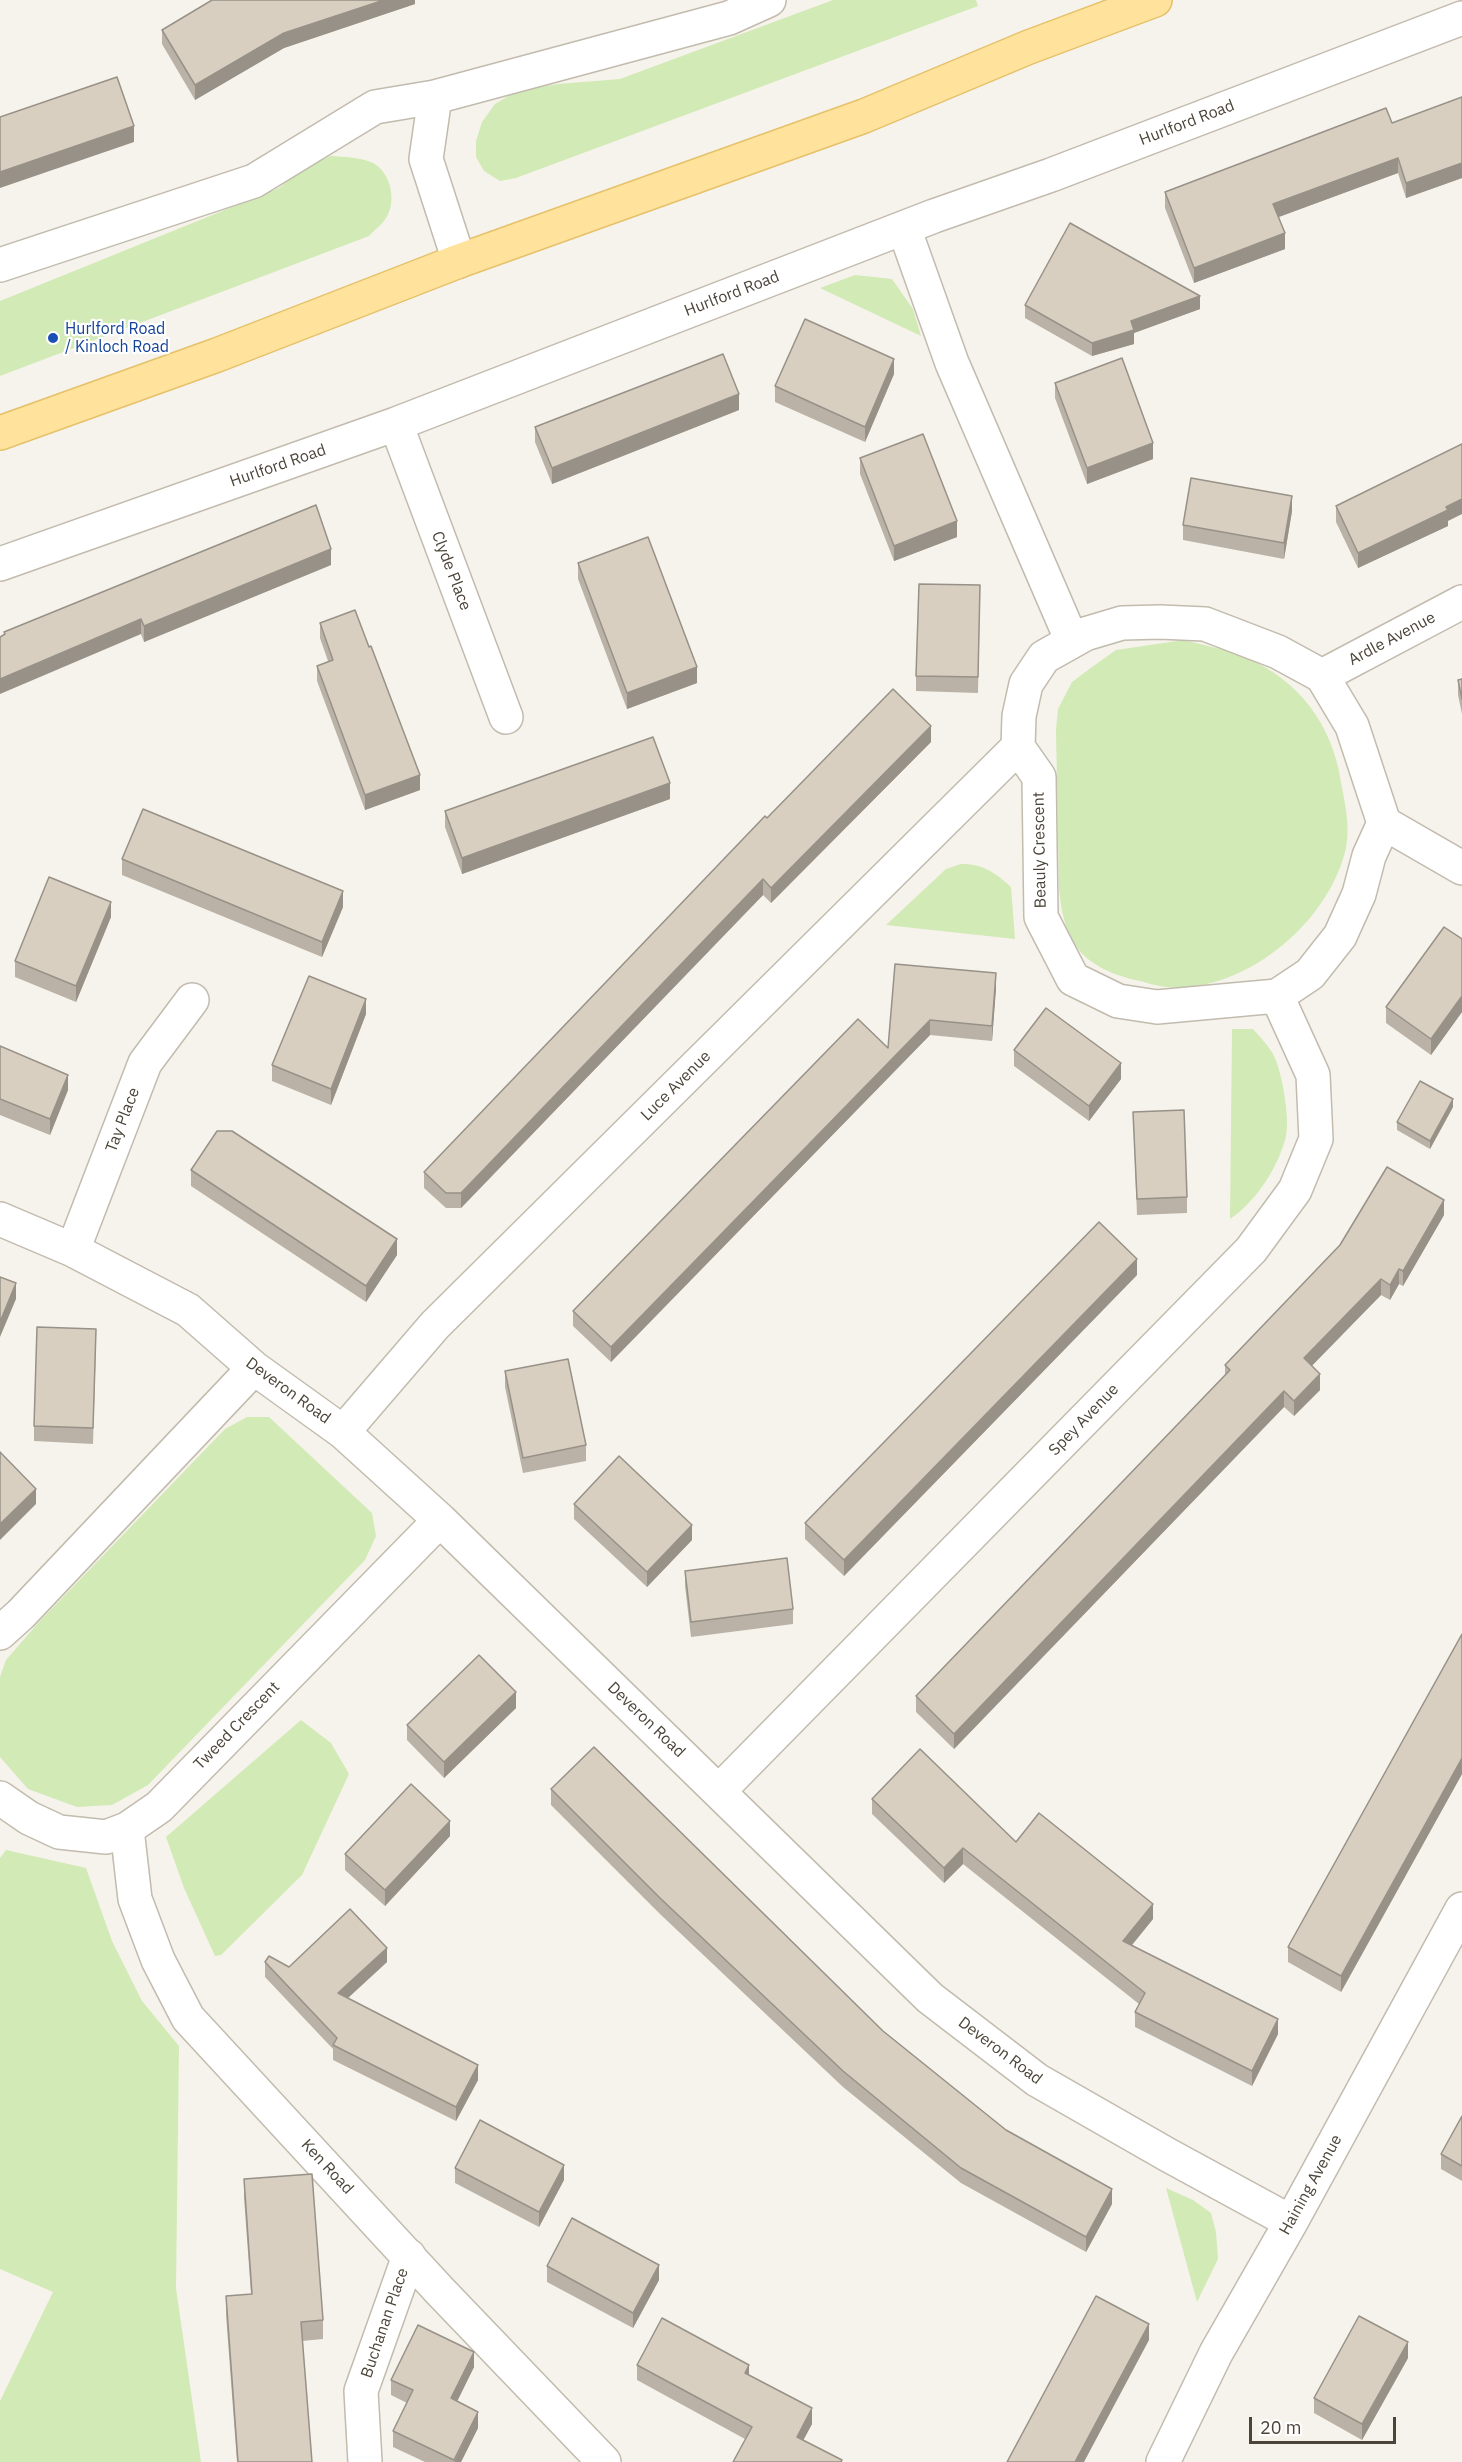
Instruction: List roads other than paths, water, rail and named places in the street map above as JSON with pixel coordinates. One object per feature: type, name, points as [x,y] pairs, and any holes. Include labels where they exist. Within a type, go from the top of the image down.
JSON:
[{"type":"main road","points":[[0,433],[217,355],[459,261],[864,116],[1029,47],[1155,0]]},
{"type":"street","points":[[0,265],[254,181],[375,107],[435,97],[729,18],[769,0]]},
{"type":"street","name":"Hurlford Road","points":[[0,564],[396,424],[904,228],[1462,18]]},
{"type":"street","points":[[435,97],[426,159],[459,261]]},
{"type":"street","points":[[904,228],[952,363],[1072,641]]},
{"type":"street","name":"Clyde Place","points":[[396,424],[506,717]]},
{"type":"street","name":"Ardle Avenue","points":[[1322,676],[1462,602]]},
{"type":"street","points":[[1018,747],[1019,716],[1026,684],[1044,657],[1084,634],[1122,623],[1205,624],[1278,652],[1322,676],[1352,726],[1384,823],[1462,868]]},
{"type":"street","name":"Beauly Crescent","points":[[1018,747],[1039,777],[1041,917],[1073,979],[1118,1001],[1157,1007],[1277,996],[1310,974],[1340,936],[1359,894],[1370,856],[1384,823]]},
{"type":"street","name":"Luce Avenue","points":[[343,1432],[435,1325],[1018,747]]},
{"type":"street","name":"Spey Avenue","points":[[719,1791],[1251,1250],[1295,1190],[1316,1139],[1313,1075],[1277,996]]},
{"type":"street","name":"Tay Place","points":[[73,1250],[145,1064],[192,1000]]},
{"type":"street","name":"Deveron Road","points":[[0,1219],[73,1250],[188,1310],[254,1368],[343,1432],[440,1520],[930,1998],[1037,2080],[1291,2222]]},
{"type":"street","points":[[0,1633],[21,1614],[254,1368]]},
{"type":"street","name":"Tweed Crescent","points":[[0,1798],[29,1818],[59,1833],[106,1838],[127,1828],[159,1807],[440,1520]]},
{"type":"street","name":"Ken Road","points":[[127,1828],[135,1899],[158,1960],[188,2018],[604,2462]]},
{"type":"street","name":"Haining Avenue","points":[[1163,2462],[1216,2353],[1291,2222],[1462,1910]]},
{"type":"street","name":"Buchanan Place","points":[[366,2462],[361,2391],[409,2256]]},
{"type":"place","name":"Hurlford Road / Kinloch Road","points":[[53,338]]}]
